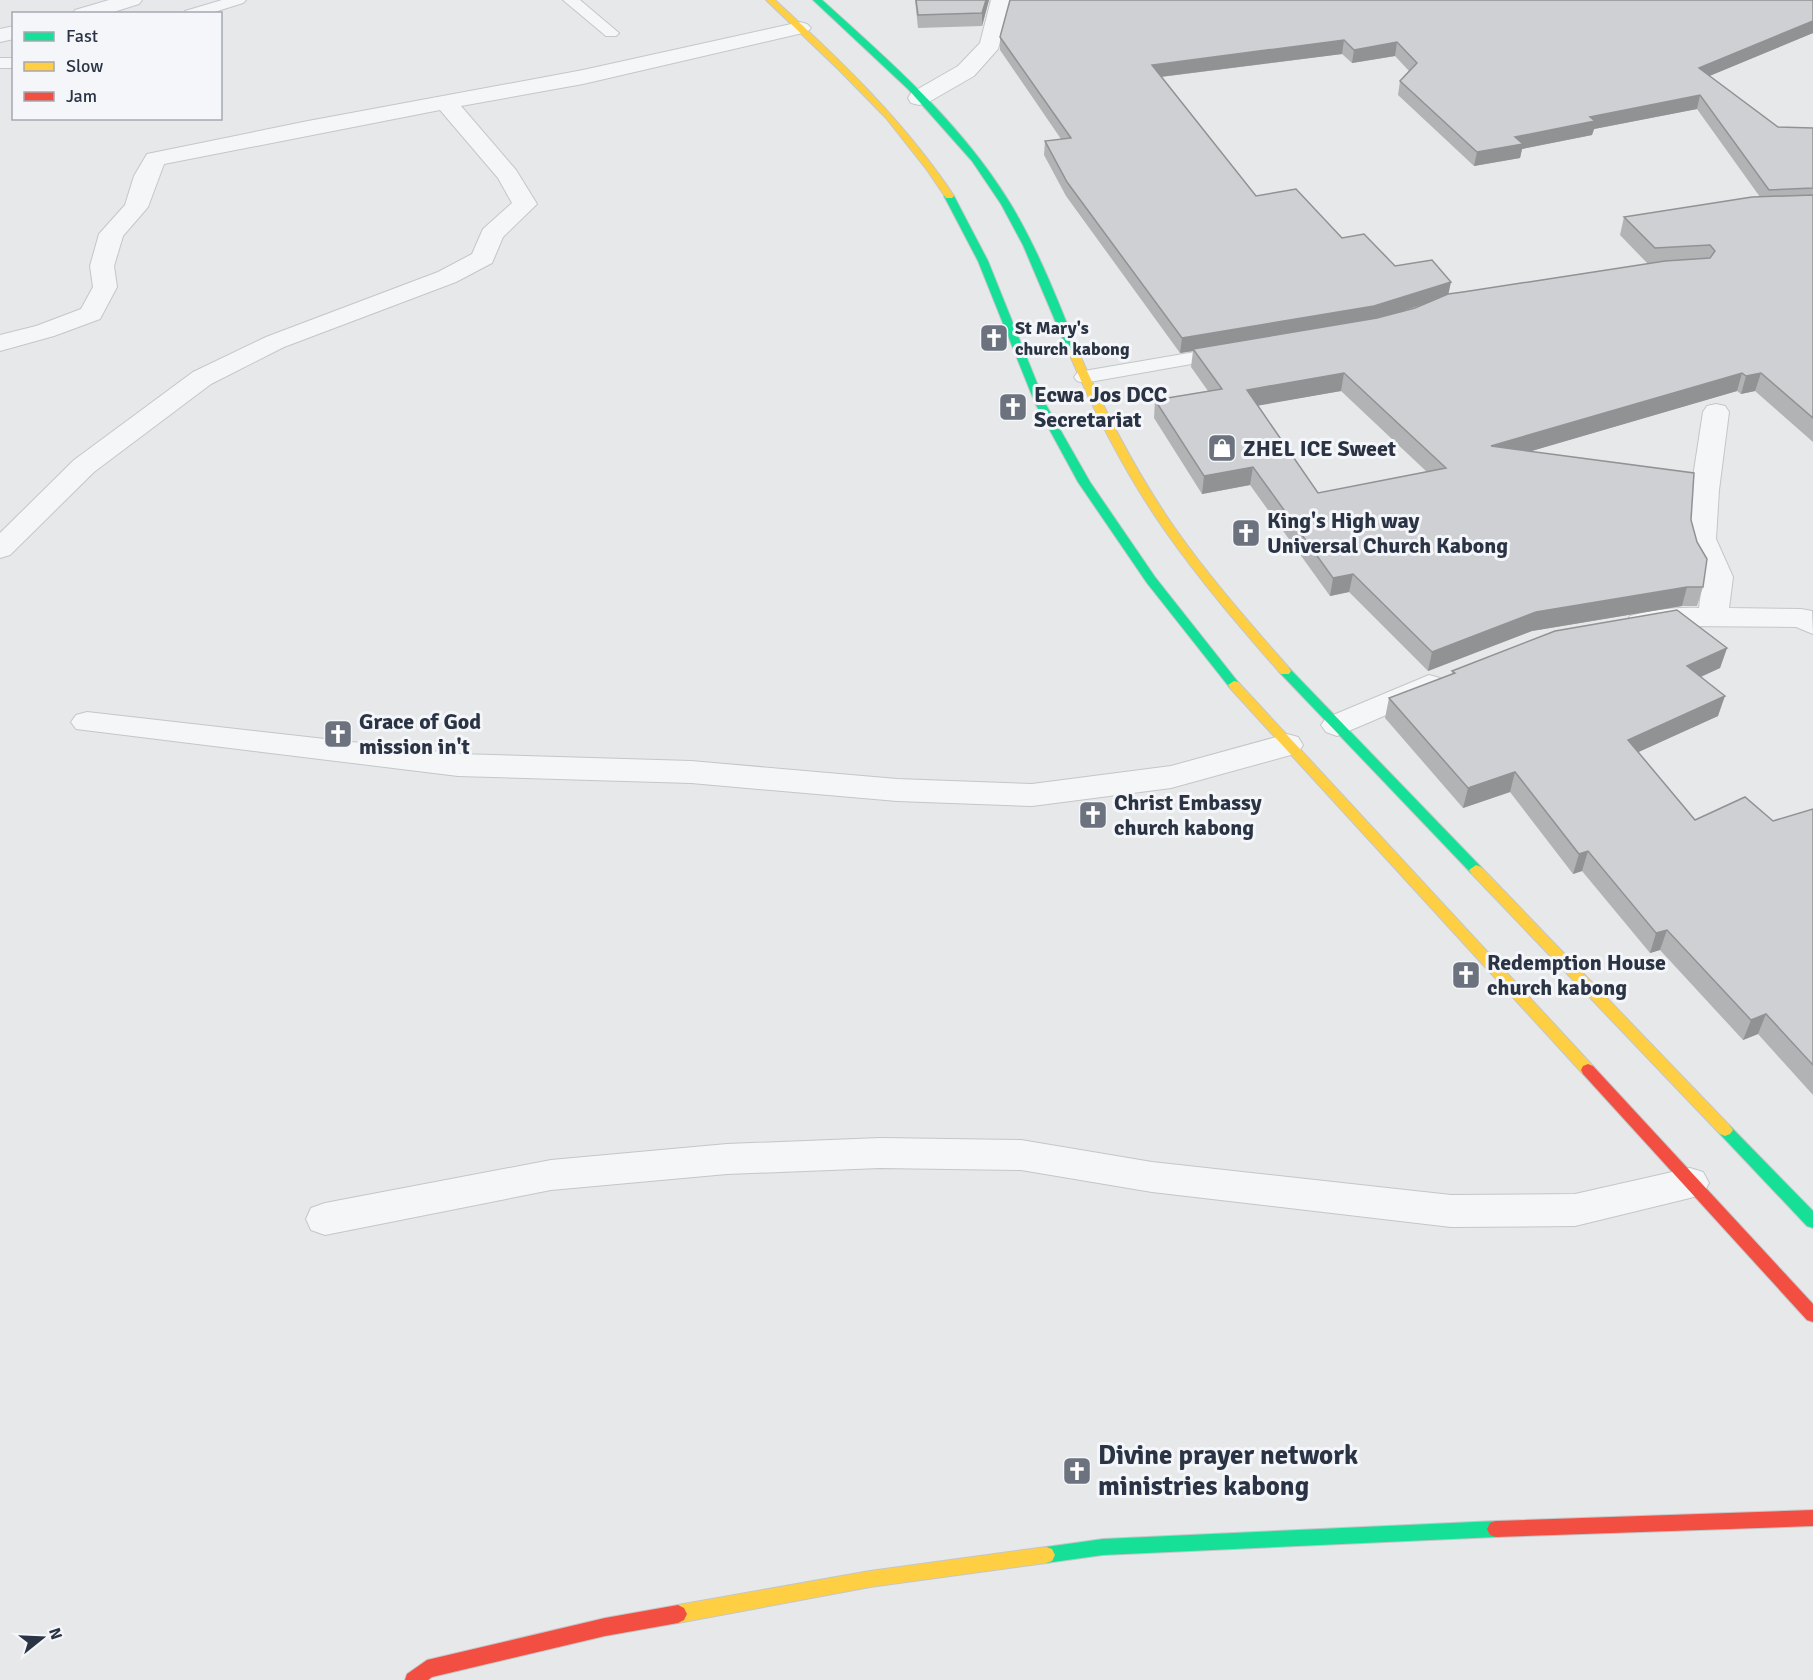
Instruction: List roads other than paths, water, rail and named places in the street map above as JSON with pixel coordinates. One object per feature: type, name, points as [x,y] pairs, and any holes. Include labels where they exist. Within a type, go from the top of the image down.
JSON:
[{"type":"street","points":[[89,12],[132,0]]},
{"type":"street","points":[[770,0],[891,117],[942,186],[982,257],[1033,389],[1063,447],[1099,510],[1141,569],[1189,630],[1287,745],[1813,1315]]},
{"type":"street","points":[[817,0],[920,98],[962,143],[995,185],[1024,236],[1084,377],[1108,424],[1169,528],[1221,597],[1289,675],[1813,1221]]},
{"type":"street","points":[[920,98],[966,71],[990,44],[1001,0]]},
{"type":"street","points":[[0,343],[45,331],[91,314],[105,286],[102,266],[111,234],[136,207],[146,176],[155,159],[583,76],[800,28]]},
{"type":"street","points":[[0,549],[84,466],[202,378],[275,342],[447,277],[483,258],[492,234],[525,204],[508,175],[444,102]]},
{"type":"street","points":[[1713,617],[1718,577],[1702,539],[1705,490],[1716,412]]},
{"type":"street","points":[[1612,628],[1682,617],[1801,618],[1813,624]]},
{"type":"street","points":[[1337,725],[1456,674]]},
{"type":"street","points":[[87,722],[458,765],[691,772],[897,790],[1032,795],[1171,777],[1287,745]]},
{"type":"street","points":[[325,1219],[551,1175],[727,1159],[880,1154],[1021,1155],[1152,1177],[1451,1211],[1575,1209],[1690,1183]]},
{"type":"street","points":[[414,1680],[427,1670],[605,1627],[870,1579],[1103,1547],[1349,1533],[1813,1518]]},
{"type":"lane","points":[[197,12],[238,0]]},
{"type":"lane","points":[[571,0],[611,33]]},
{"type":"lane","points":[[1084,377],[1246,350]]},
{"type":"place","name":"St Mary's church kabong","points":[[994,338]]},
{"type":"place","name":"Ecwa Jos DCC Secretariat","points":[[1013,407]]},
{"type":"place","name":"ZHEL ICE Sweet","points":[[1222,448]]},
{"type":"place","name":"King's High way Universal Church Kabong","points":[[1246,533]]},
{"type":"place","name":"Grace of God mission in't","points":[[338,734]]},
{"type":"place","name":"Christ Embassy church kabong","points":[[1093,815]]},
{"type":"place","name":"Redemption House church kabong","points":[[1466,975]]},
{"type":"place","name":"Divine prayer network ministries kabong","points":[[1077,1471]]}]
